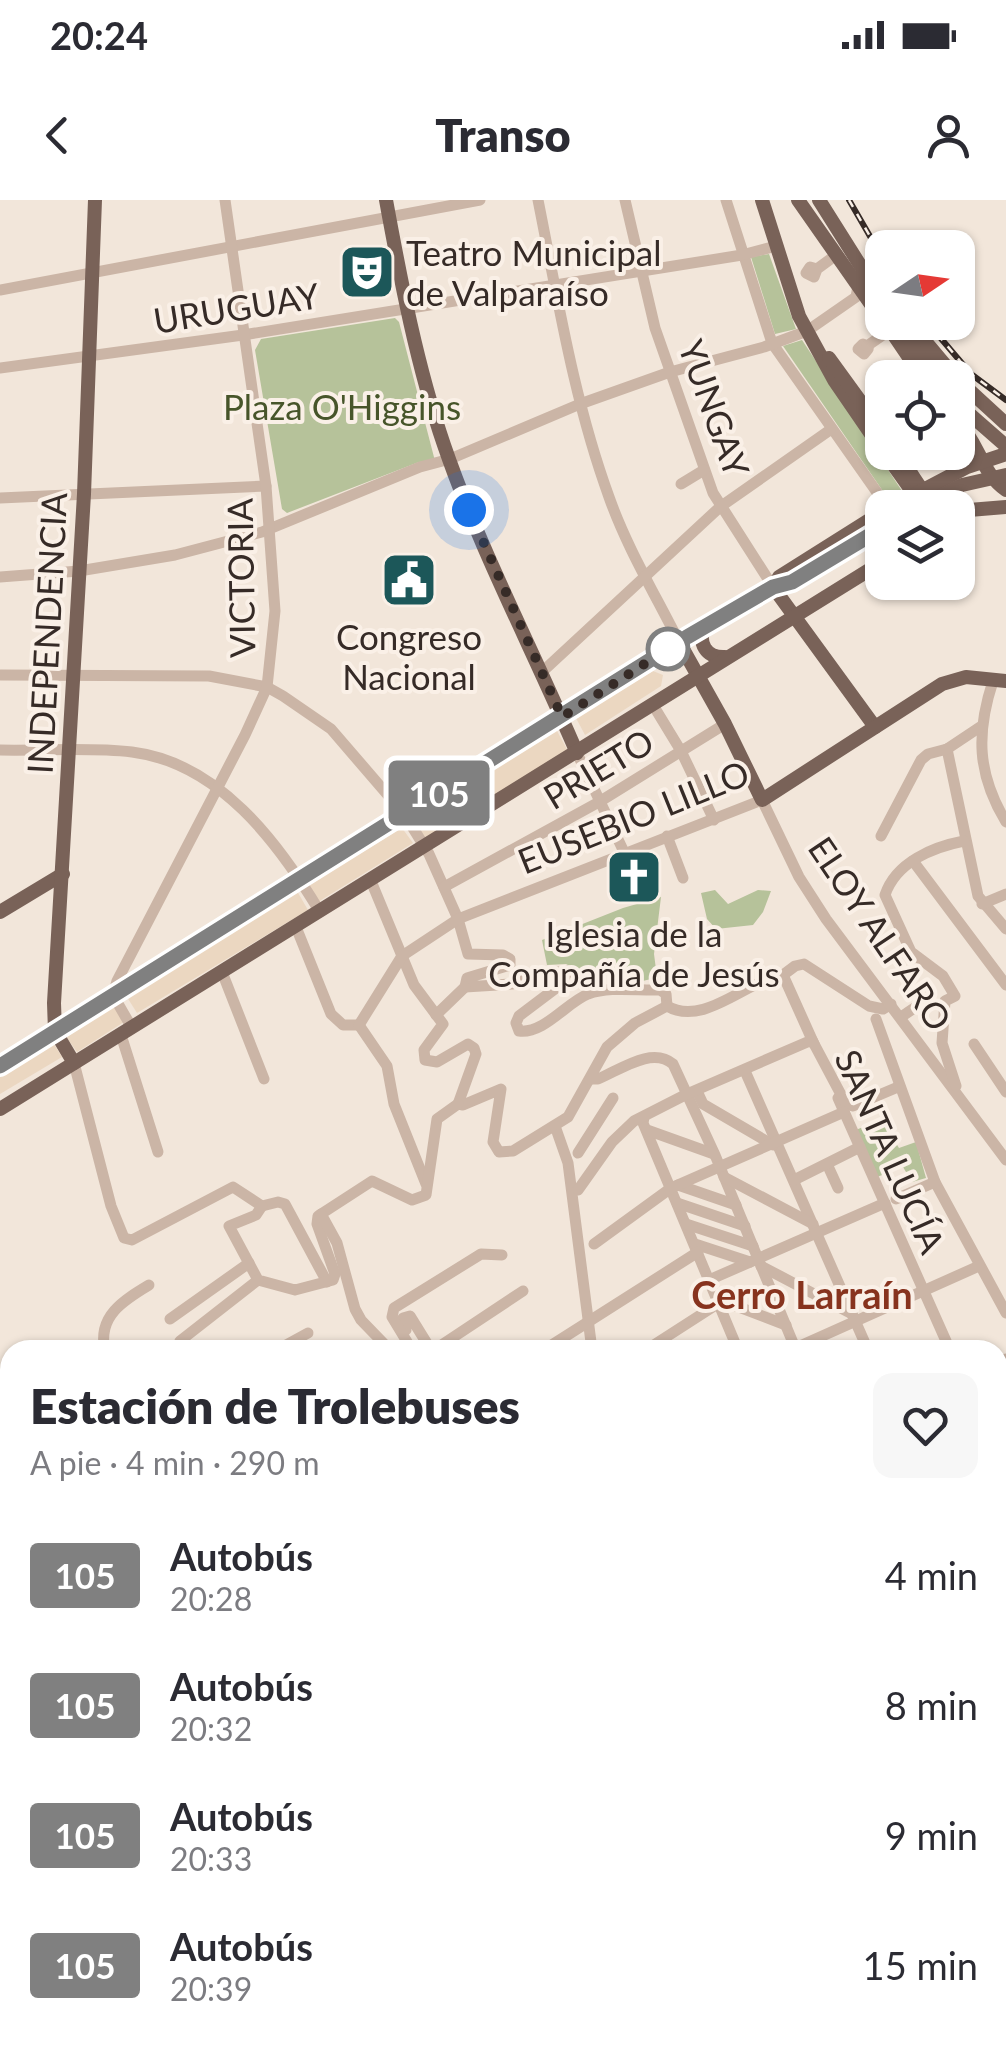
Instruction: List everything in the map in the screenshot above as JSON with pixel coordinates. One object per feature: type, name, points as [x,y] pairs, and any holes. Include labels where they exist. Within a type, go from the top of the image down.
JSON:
[{"type":"main road","name":"INDEPENDENCIA","points":[[55,1031],[84,494],[95,200]]},
{"type":"main road","points":[[386,200],[426,384],[450,460],[578,752]]},
{"type":"main road","points":[[762,200],[788,289],[809,335],[865,424]]},
{"type":"main road","points":[[798,200],[865,295]]},
{"type":"main road","points":[[820,200],[865,264]]},
{"type":"main road","points":[[820,200],[865,294]]},
{"type":"main road","points":[[809,335],[865,407]]},
{"type":"main road","points":[[903,340],[921,360]]},
{"type":"main road","points":[[923,340],[941,360]]},
{"type":"main road","points":[[975,395],[1006,424]]},
{"type":"main road","points":[[975,422],[1006,446]]},
{"type":"main road","points":[[975,507],[1006,491],[994,480],[976,444]]},
{"type":"main road","points":[[975,463],[1006,454]]},
{"type":"main road","points":[[934,490],[963,470]]},
{"type":"main road","points":[[948,490],[1006,476]]},
{"type":"main road","points":[[975,512],[1006,507]]},
{"type":"main road","points":[[773,587],[779,577],[865,523]]},
{"type":"main road","points":[[0,1066],[116,989],[679,642],[865,538]]},
{"type":"main road","points":[[0,1108],[865,572]]},
{"type":"main road","name":"YUNGAY","points":[[773,587],[875,727]]},
{"type":"main road","points":[[706,626],[701,638],[705,650],[712,656],[725,657]]},
{"type":"main road","name":"ELOY ALFARO","points":[[679,642],[726,724],[762,800]]},
{"type":"main road","name":"EUSEBIO LILLO","points":[[762,800],[954,678],[999,681]]},
{"type":"main road","points":[[0,912],[63,874]]},
{"type":"main road","points":[[55,1031],[74,1063]]},
{"type":"street","name":"VICTORIA","points":[[116,989],[267,686],[275,618],[270,528],[225,200]]},
{"type":"street","points":[[0,290],[480,200]]},
{"type":"street","points":[[538,200],[580,404],[610,501],[679,642]]},
{"type":"street","name":"YUNGAY","points":[[624,200],[670,372],[704,470],[720,507],[773,587]]},
{"type":"street","points":[[726,200],[772,343],[873,490]]},
{"type":"street","name":"URUGUAY","points":[[0,368],[555,285],[776,246]]},
{"type":"street","points":[[788,289],[836,255]]},
{"type":"street","points":[[0,578],[201,550],[270,528],[420,467],[450,460],[580,404],[670,372],[809,335],[865,297]]},
{"type":"street","points":[[838,368],[872,340]]},
{"type":"street","points":[[542,672],[720,507],[830,430]]},
{"type":"street","points":[[681,484],[704,470]]},
{"type":"street","points":[[0,498],[266,486]]},
{"type":"street","points":[[0,674],[209,676],[267,686],[331,729],[404,814],[425,847],[458,918],[468,954],[503,955],[511,962],[468,978],[465,987],[436,1015]]},
{"type":"street","points":[[999,681],[980,727],[986,784],[1006,822]]},
{"type":"street","points":[[653,705],[714,820]]},
{"type":"street","name":"PRIETO","points":[[444,888],[598,802],[726,724]]},
{"type":"street","points":[[881,836],[921,760],[947,749],[980,727]]},
{"type":"street","points":[[947,749],[964,840],[982,904],[1006,928]]},
{"type":"street","points":[[0,750],[130,752],[158,758],[219,788],[264,833],[320,912]]},
{"type":"street","points":[[578,752],[624,852]]},
{"type":"street","name":"EUSEBIO LILLO","points":[[402,956],[458,918],[762,800]]},
{"type":"street","name":"ELOY ALFARO","points":[[762,800],[809,892],[1006,1160]]},
{"type":"street","points":[[667,836],[682,878]]},
{"type":"street","points":[[960,1100],[942,1043],[944,1001],[955,996],[944,976],[911,952],[886,901],[885,891],[913,861],[937,846],[964,840]]},
{"type":"street","points":[[913,861],[1004,979]]},
{"type":"street","points":[[262,1206],[256,1216],[228,1226],[258,1280],[295,1290],[327,1282],[335,1274],[317,1224],[321,1214],[372,1181],[412,1200],[426,1195],[437,1119],[458,1104],[476,1054],[466,1044],[436,1062],[428,1062],[424,1050],[443,1026],[414,986],[371,881]]},
{"type":"street","points":[[982,904],[1006,894]]},
{"type":"street","points":[[296,927],[336,1020],[359,1025]]},
{"type":"street","points":[[359,1025],[402,956]]},
{"type":"street","points":[[667,1006],[679,1011],[700,1009],[804,964],[868,1006],[883,1010],[891,1004]]},
{"type":"street","points":[[222,972],[264,1079]]},
{"type":"street","points":[[465,987],[512,984],[544,972],[568,972],[560,985],[519,1016],[517,1027],[523,1032],[536,1028],[582,997],[601,991],[660,990],[666,994],[667,1006]]},
{"type":"street","name":"SANTA LUCÍA","points":[[783,975],[860,1148],[891,1201],[946,1340]]},
{"type":"street","points":[[116,989],[131,1029],[158,1152]]},
{"type":"street","points":[[901,1017],[923,1002]]},
{"type":"street","points":[[458,1104],[501,1090],[493,1142],[499,1152],[513,1151],[555,1126],[575,1108],[598,1058],[618,1035],[667,1006]]},
{"type":"street","points":[[876,1019],[934,1182],[1006,1312]]},
{"type":"street","points":[[359,1025],[386,1066],[394,1104],[427,1188]]},
{"type":"street","points":[[578,1190],[625,1128],[645,1124],[692,1093],[812,1040],[847,1105],[898,1087]]},
{"type":"street","points":[[974,1044],[1006,1092]]},
{"type":"street","points":[[590,1079],[644,1059],[661,1057],[673,1064],[702,1104],[774,1144]]},
{"type":"street","points":[[74,1063],[111,1206],[128,1240],[230,1187],[262,1206],[285,1204],[327,1282]]},
{"type":"street","points":[[745,1071],[864,1340]]},
{"type":"street","points":[[692,1093],[791,1340]]},
{"type":"street","points":[[578,1153],[613,1098]]},
{"type":"street","points":[[630,1110],[645,1124],[815,1228]]},
{"type":"street","points":[[594,1244],[674,1187],[844,1112]]},
{"type":"street","points":[[645,1124],[735,1340]]},
{"type":"street","points":[[555,1126],[568,1163],[591,1340]]},
{"type":"street","points":[[794,1180],[860,1148]]},
{"type":"street","points":[[826,1164],[838,1188]]},
{"type":"street","points":[[710,1280],[815,1228],[934,1182]]},
{"type":"street","points":[[674,1187],[736,1205]]},
{"type":"street","points":[[677,1202],[744,1226]]},
{"type":"street","points":[[321,1214],[346,1270]]},
{"type":"street","points":[[686,1224],[756,1258],[854,1318]]},
{"type":"street","points":[[334,1227],[361,1320],[380,1340]]},
{"type":"street","points":[[559,1340],[696,1248],[756,1258]]},
{"type":"street","points":[[408,1340],[391,1310],[481,1254],[502,1256]]},
{"type":"street","points":[[170,1319],[249,1263]]},
{"type":"street","points":[[811,1340],[979,1266]]},
{"type":"street","points":[[188,1340],[258,1280]]},
{"type":"street","points":[[106,1340],[106,1326],[113,1310],[149,1285]]},
{"type":"street","points":[[448,1340],[523,1292]]},
{"type":"street","points":[[721,1301],[786,1325]]},
{"type":"street","points":[[661,1340],[721,1301]]},
{"type":"street","points":[[410,1340],[403,1320],[406,1316],[412,1317],[426,1340]]},
{"type":"street","points":[[295,1340],[308,1333]]},
{"type":"green space","points":[[769,254],[796,329],[775,334],[751,257]]},
{"type":"green space","name":"Plaza O'Higgins","points":[[395,318],[435,461],[419,462],[287,513],[282,509],[255,350],[261,339]]},
{"type":"green space","points":[[802,340],[865,435],[865,465],[783,346]]},
{"type":"green space","points":[[868,470],[888,470],[901,490],[882,490]]},
{"type":"green space","points":[[715,890],[728,904],[758,890],[771,891],[753,925],[716,929],[707,919],[701,893]]},
{"type":"green space","points":[[661,897],[654,954],[657,977],[634,982],[600,975],[586,987],[580,983],[576,969],[566,964],[547,965],[542,940]]},
{"type":"green space","points":[[881,1119],[899,1148],[916,1142],[926,1178],[912,1182],[903,1167],[877,1177],[856,1130]]},
{"type":"shaded area","points":[[653,671],[663,675],[661,686],[585,735],[576,718]]},
{"type":"shaded area","points":[[556,729],[568,751],[427,841],[410,818]]},
{"type":"shaded area","points":[[402,828],[413,843],[318,902],[307,886]]},
{"type":"shaded area","points":[[297,891],[308,910],[137,1013],[125,994]]},
{"type":"shaded area","points":[[111,1000],[124,1022],[77,1052],[62,1031]]},
{"type":"shaded area","points":[[52,1041],[62,1057],[0,1094],[0,1073]]},
{"type":"railway","points":[[849,200],[866,230]]},
{"type":"railway","points":[[942,340],[971,374],[1006,400]]},
{"type":"bus line","name":"105","points":[[0,1066],[687,637],[865,538]]},
{"type":"place","name":"Teatro Municipal de Valparaíso","points":[[367,272]]},
{"type":"place","name":"Congreso Nacional","points":[[409,580]]},
{"type":"place","name":"Iglesia de la Compañía de Jesús","points":[[634,877]]},
{"type":"district","name":"Cerro Larraín","points":[[802,1294]]},
{"type":"route","points":[[469,510],[562,717],[668,649]]}]
